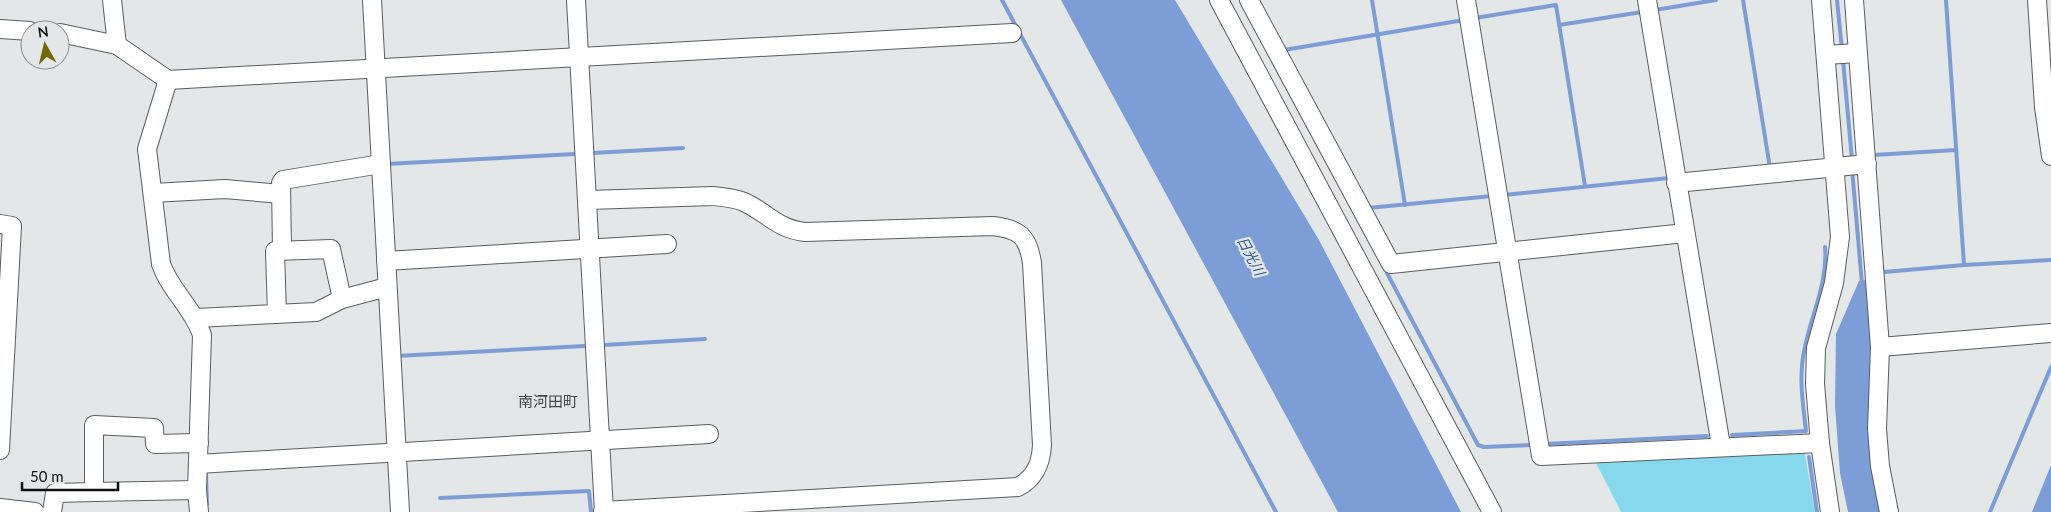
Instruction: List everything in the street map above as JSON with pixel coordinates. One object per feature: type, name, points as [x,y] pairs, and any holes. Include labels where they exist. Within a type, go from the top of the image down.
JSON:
[{"type":"street","points":[[112,0],[117,45]]},
{"type":"street","points":[[372,0],[400,512]]},
{"type":"street","points":[[576,0],[604,512],[1018,487],[1029,482],[1037,470],[1042,445],[1032,263],[1026,241],[1020,232],[1007,227],[993,226],[799,231],[781,227],[743,202],[728,198],[713,196],[588,200]]},
{"type":"street","points":[[1219,0],[1492,512]]},
{"type":"street","points":[[1249,0],[1391,264],[1685,234]]},
{"type":"street","points":[[1466,0],[1541,456],[1721,446],[1820,443]]},
{"type":"street","points":[[1647,0],[1721,446]]},
{"type":"street","points":[[1821,0],[1838,168],[1840,237],[1830,300],[1816,348],[1815,384],[1820,443],[1830,512]]},
{"type":"street","points":[[1854,0],[1863,165],[1880,347],[1877,429],[1880,466],[1889,512]]},
{"type":"street","points":[[2037,0],[2044,107],[2051,156]]},
{"type":"street","points":[[0,29],[20,30]]},
{"type":"street","points":[[70,35],[117,45],[168,80],[376,70],[1012,33]]},
{"type":"street","points":[[1826,55],[1857,52]]},
{"type":"street","points":[[168,80],[147,149],[161,264],[166,278],[196,318],[202,335],[198,512]]},
{"type":"street","points":[[282,251],[281,183],[287,178],[381,164]]},
{"type":"street","points":[[1676,183],[1863,165]]},
{"type":"street","points":[[152,193],[225,189],[281,194]]},
{"type":"street","points":[[0,224],[12,226],[1,401],[0,450]]},
{"type":"street","points":[[386,261],[667,244]]},
{"type":"street","points":[[277,314],[275,251],[331,249],[342,299]]},
{"type":"street","points":[[196,318],[316,312],[342,299],[387,287]]},
{"type":"street","points":[[1880,347],[2051,333]]},
{"type":"street","points":[[94,492],[94,425],[154,428],[155,444],[199,443]]},
{"type":"street","points":[[198,464],[709,434]]},
{"type":"street","points":[[52,512],[55,493],[197,490]]},
{"type":"street","points":[[0,508],[34,512]]},
{"type":"shaded area","points":[[1804,450],[1815,512],[1621,512],[1593,457]]},
{"type":"water","name":"日光川","points":[[1061,0],[1175,0],[1319,240],[1461,512],[1338,512]]},
{"type":"water","points":[[1867,280],[1883,512],[1848,512],[1840,473],[1835,406],[1836,334],[1859,281]]},
{"type":"water","points":[[2051,465],[2051,512],[2032,512]]},
{"type":"waterway","points":[[1002,0],[1276,512]]},
{"type":"waterway","points":[[1372,0],[1405,205]]},
{"type":"waterway","points":[[1655,10],[1716,0]]},
{"type":"waterway","points":[[1743,0],[1770,168]]},
{"type":"waterway","points":[[1837,0],[1842,50]]},
{"type":"waterway","points":[[1946,0],[1964,265],[2051,260]]},
{"type":"waterway","points":[[1475,18],[1556,5],[1585,186]]},
{"type":"waterway","points":[[1559,25],[1642,12]]},
{"type":"waterway","points":[[1284,50],[1464,20]]},
{"type":"waterway","points":[[1843,60],[1852,160]]},
{"type":"waterway","points":[[593,153],[683,148]]},
{"type":"waterway","points":[[1874,155],[1956,150]]},
{"type":"waterway","points":[[386,164],[575,154]]},
{"type":"waterway","points":[[1852,169],[1862,284]]},
{"type":"waterway","points":[[1504,195],[1669,178]]},
{"type":"waterway","points":[[1368,208],[1492,196]]},
{"type":"waterway","points":[[1732,435],[1806,431],[1802,389],[1803,358],[1822,285],[1825,247]]},
{"type":"waterway","points":[[1884,272],[1964,265]]},
{"type":"waterway","points":[[1387,273],[1478,445],[1484,447],[1533,445]]},
{"type":"waterway","points":[[604,345],[705,339]]},
{"type":"waterway","points":[[396,356],[585,346]]},
{"type":"waterway","points":[[1990,512],[2051,367]]},
{"type":"waterway","points":[[1545,444],[1707,436]]},
{"type":"waterway","points":[[1809,457],[1817,512]]},
{"type":"waterway","points":[[206,474],[207,504]]},
{"type":"waterway","points":[[440,498],[589,491],[591,512]]},
{"type":"district","name":"南河田町","points":[[548,402]]}]
